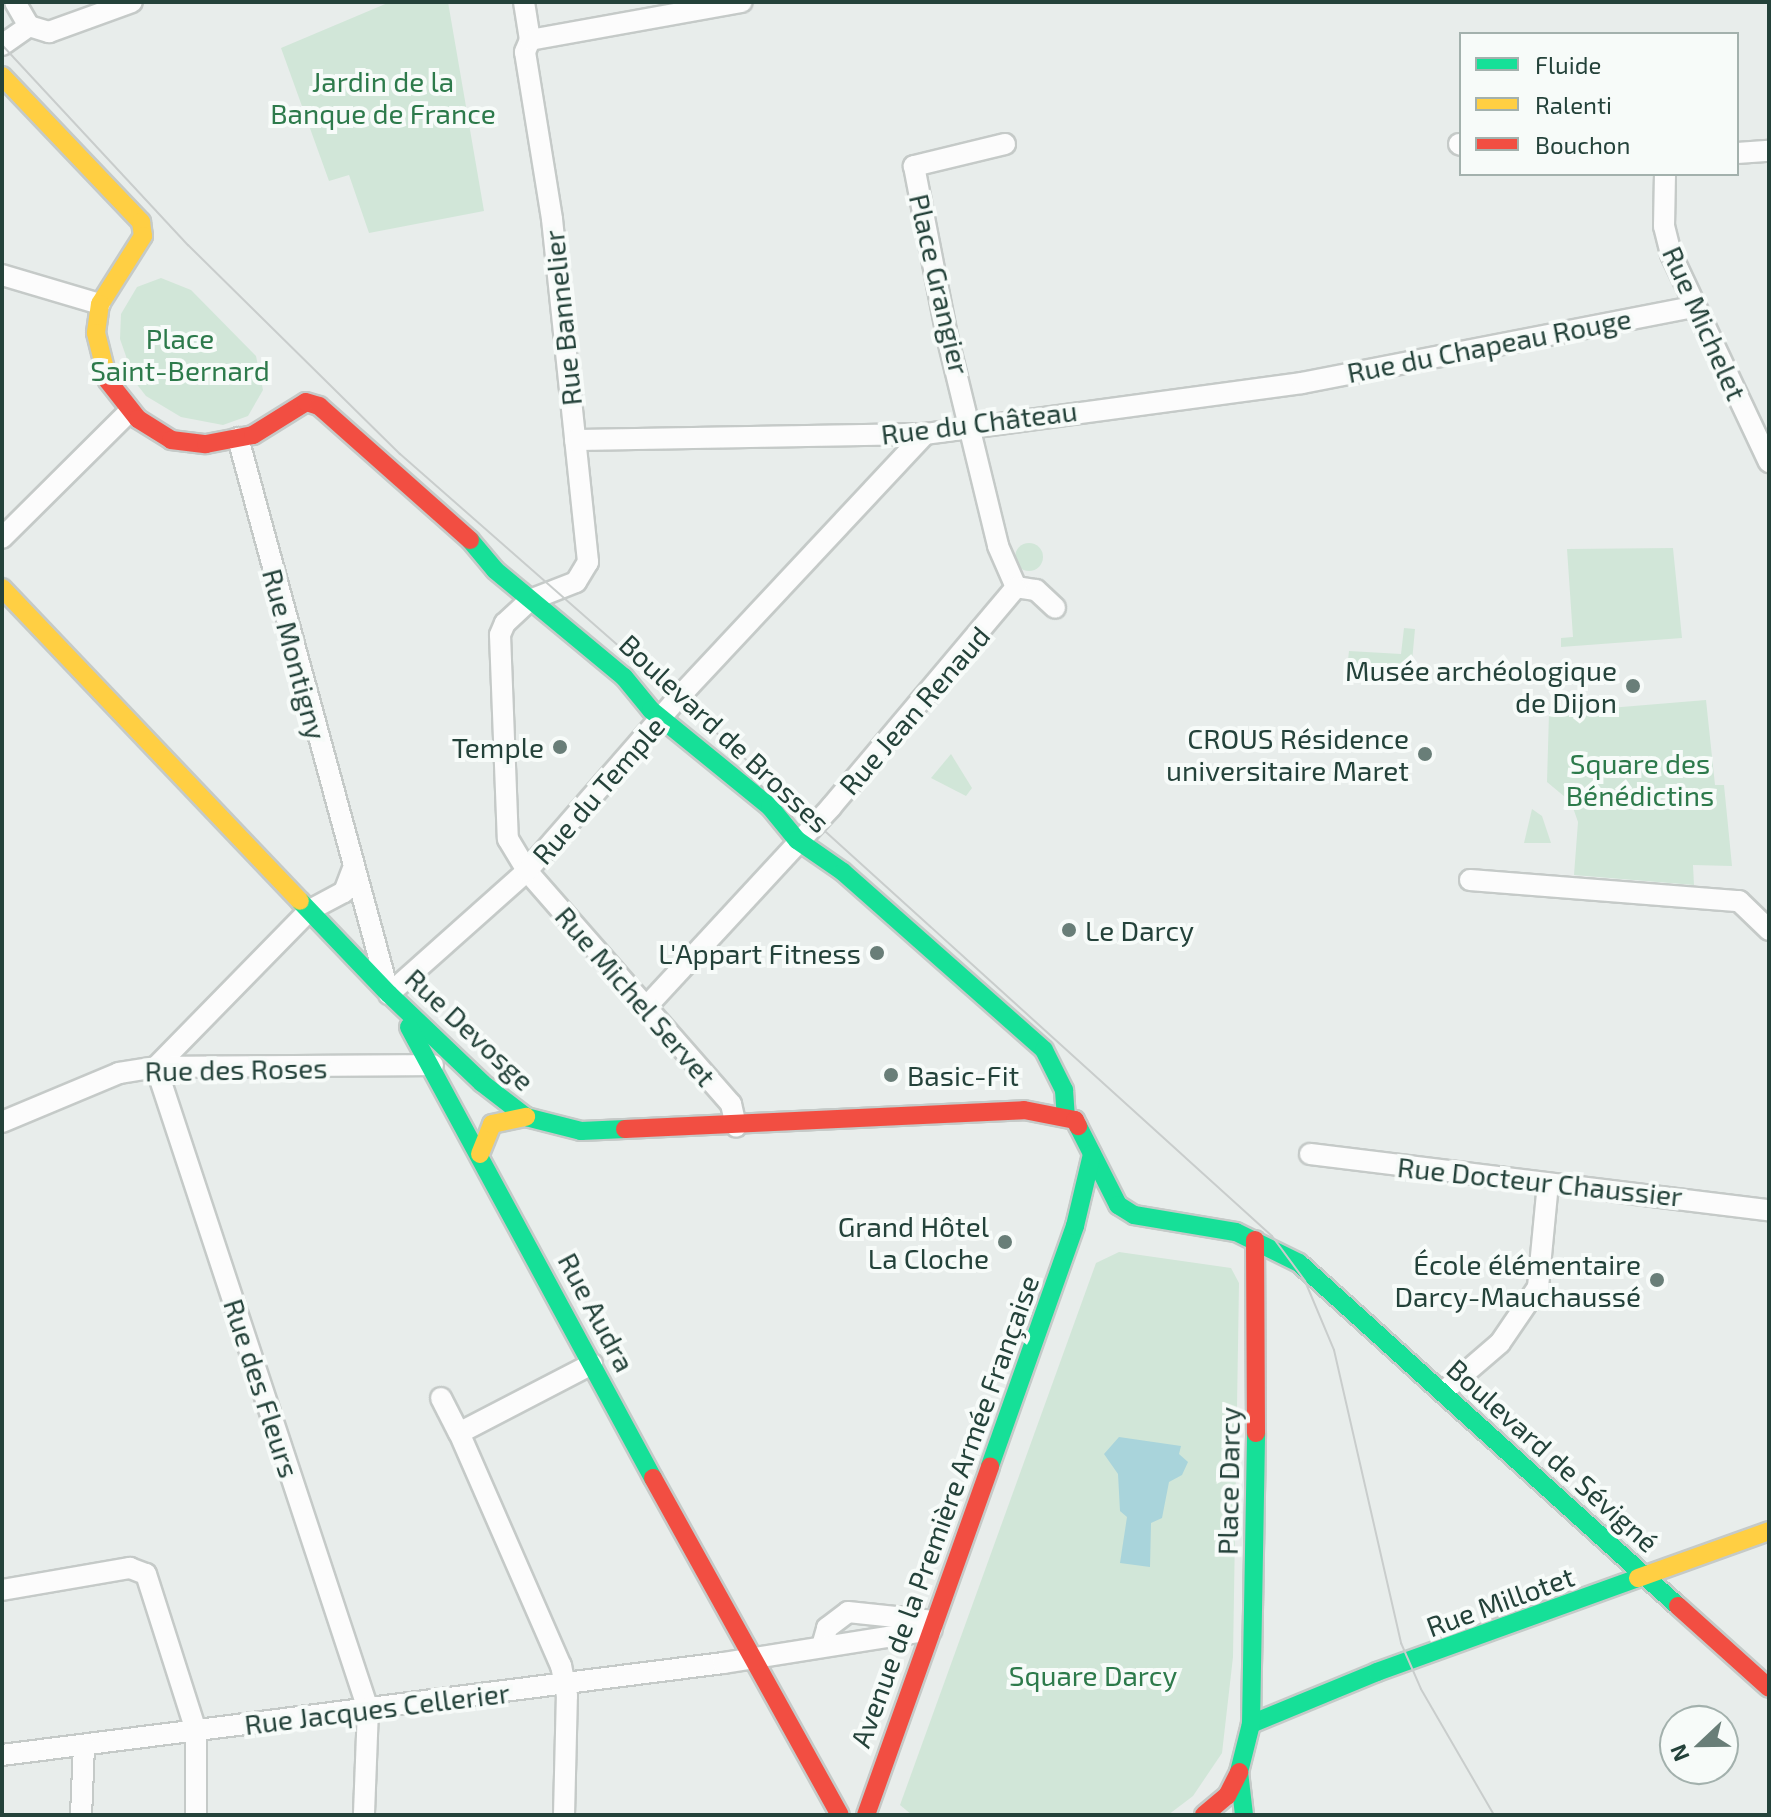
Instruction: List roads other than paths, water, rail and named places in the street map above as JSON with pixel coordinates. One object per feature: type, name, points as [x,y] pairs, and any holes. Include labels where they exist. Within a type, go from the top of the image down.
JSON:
[{"type":"main road","points":[[2,76],[137,215],[143,236],[100,304],[96,333],[103,369],[130,411],[171,440],[206,444],[238,438]]},
{"type":"main road","name":"Boulevard de Brosses","points":[[238,438],[264,430],[306,402],[319,406],[530,600],[624,677],[662,719],[749,789],[797,840],[843,872],[1044,1050],[1064,1090],[1066,1116]]},
{"type":"main road","name":"Rue Devosge","points":[[2,588],[389,994],[482,1083],[526,1117],[581,1131],[1024,1110],[1066,1116]]},
{"type":"main road","name":"Rue Audra","points":[[389,994],[433,1065],[825,1796],[840,1815]]},
{"type":"main road","points":[[1066,1116],[1081,1126],[1108,1190],[1129,1213]]},
{"type":"main road","points":[[480,1154],[492,1124],[503,1118],[526,1117]]},
{"type":"main road","name":"Avenue de la Première Armée Française","points":[[866,1815],[1075,1226],[1092,1149]]},
{"type":"main road","points":[[1075,1226],[1129,1213],[1217,1227],[1255,1240]]},
{"type":"main road","name":"Boulevard de Sévigné","points":[[1255,1240],[1299,1263],[1769,1688]]},
{"type":"main road","name":"Place Darcy","points":[[1239,1772],[1251,1724],[1259,1293],[1255,1240]]},
{"type":"main road","name":"Rue Millotet","points":[[1251,1724],[1769,1531]]},
{"type":"main road","points":[[1204,1815],[1227,1796],[1239,1772]]},
{"type":"main road","points":[[1239,1772],[1244,1815]]},
{"type":"street","points":[[15,2],[29,26],[49,32],[132,2]]},
{"type":"street","name":"Rue Bannelier","points":[[524,2],[530,40],[525,52],[552,219],[588,562],[569,587],[530,600]]},
{"type":"street","points":[[530,40],[742,2]]},
{"type":"street","points":[[2,45],[29,26]]},
{"type":"street","name":"Place Grangier","points":[[1005,144],[914,166],[998,546],[1016,587]]},
{"type":"street","points":[[1739,153],[1769,151]]},
{"type":"street","name":"Rue Michelet","points":[[1665,176],[1664,226],[1693,307],[1769,462]]},
{"type":"street","points":[[2,275],[100,304]]},
{"type":"street","name":"Rue du Chapeau Rouge","points":[[1285,383],[1693,307]]},
{"type":"street","name":"Rue du Château","points":[[575,440],[925,434],[1285,383]]},
{"type":"street","points":[[2,538],[130,411]]},
{"type":"street","name":"Rue du Temple","points":[[389,994],[527,871],[662,719],[925,434]]},
{"type":"street","name":"Rue Montigny","points":[[238,438],[389,994]]},
{"type":"street","points":[[1016,587],[1036,590],[1055,608]]},
{"type":"street","name":"Rue Jean Renaud","points":[[647,1006],[929,694],[1016,587]]},
{"type":"street","name":"Rue Michel Servet","points":[[530,600],[505,623],[499,648],[508,839],[527,871],[731,1104],[736,1126]]},
{"type":"street","points":[[156,1067],[310,910],[344,892],[353,869]]},
{"type":"street","points":[[1470,880],[1739,901],[1766,925]]},
{"type":"street","name":"Rue des Roses","points":[[2,1122],[119,1073],[156,1067],[433,1065]]},
{"type":"street","name":"Rue des Fleurs","points":[[156,1067],[368,1709]]},
{"type":"street","name":"Rue Docteur Chaussier","points":[[1310,1154],[1769,1210]]},
{"type":"street","points":[[1443,1392],[1500,1343],[1538,1287],[1548,1183]]},
{"type":"street","points":[[459,1433],[592,1364]]},
{"type":"street","points":[[441,1398],[517,1556],[565,1684],[564,1815]]},
{"type":"street","points":[[2,1590],[130,1568],[146,1574],[196,1731],[196,1815]]},
{"type":"street","points":[[822,1646],[827,1628],[848,1612],[932,1626]]},
{"type":"street","name":"Rue Jacques Cellerier","points":[[2,1755],[751,1659],[932,1626]]},
{"type":"street","points":[[364,1815],[368,1709]]},
{"type":"street","points":[[81,1815],[84,1746]]},
{"type":"water","points":[[1119,1437],[1181,1446],[1179,1454],[1188,1462],[1182,1475],[1169,1482],[1162,1518],[1151,1523],[1150,1567],[1120,1563],[1127,1517],[1120,1511],[1118,1474],[1104,1454]]},
{"type":"tram line","points":[[2,45],[188,245],[400,454],[678,698],[1272,1236],[1305,1281],[1334,1350],[1401,1643],[1421,1689],[1494,1815]]},
{"type":"place","name":"Musée archéologique de Dijon","points":[[1633,686]]},
{"type":"place","name":"Temple","points":[[560,747]]},
{"type":"place","name":"CROUS Résidence universitaire Maret","points":[[1425,754]]},
{"type":"place","name":"Le Darcy","points":[[1069,930]]},
{"type":"place","name":"L'Appart Fitness","points":[[877,953]]},
{"type":"place","name":"Basic-Fit","points":[[891,1075]]},
{"type":"place","name":"Grand Hôtel La Cloche","points":[[1005,1242]]},
{"type":"place","name":"École élémentaire Darcy-Mauchaussé","points":[[1657,1280]]},
{"type":"park label","name":"Jardin de la Banque de France","points":[[383,97]]},
{"type":"park label","name":"Place Saint-Bernard","points":[[180,354]]},
{"type":"park label","name":"Square des Bénédictins","points":[[1640,779]]},
{"type":"park label","name":"Square Darcy","points":[[1093,1675]]}]
